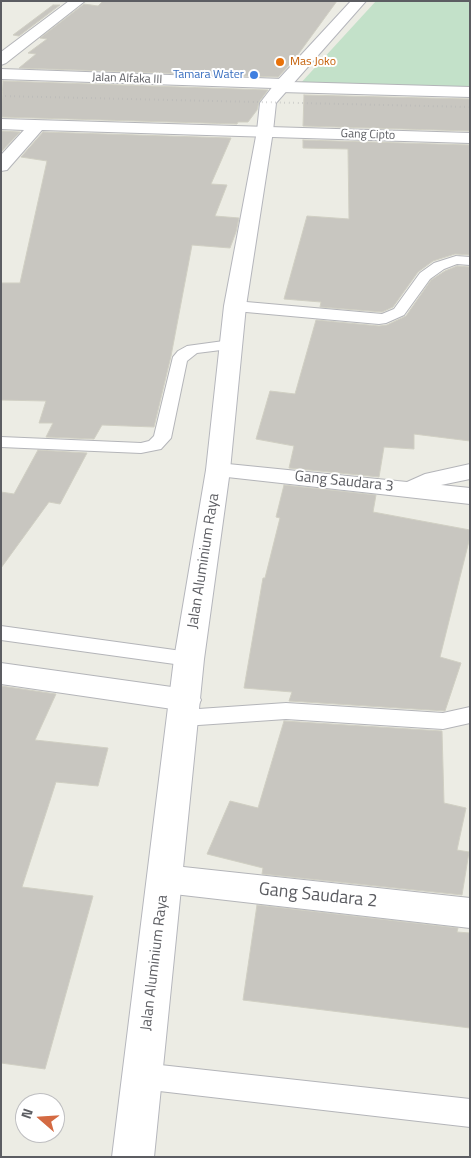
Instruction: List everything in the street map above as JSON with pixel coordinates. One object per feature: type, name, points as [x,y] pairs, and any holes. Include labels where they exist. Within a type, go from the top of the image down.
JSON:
[{"type":"street","points":[[1,60],[78,1]]},
{"type":"street","name":"Jalan Aluminium Raya","points":[[133,1157],[166,879],[189,659],[218,470],[235,306],[265,131],[268,103],[359,1]]},
{"type":"street","name":"Jalan Alfaka III","points":[[1,74],[470,92]]},
{"type":"street","name":"Gang Cipto","points":[[1,124],[470,138]]},
{"type":"street","points":[[1,166],[38,125]]},
{"type":"street","name":"Gang Saudara 3","points":[[218,470],[470,496]]},
{"type":"street","points":[[412,489],[434,479],[470,471]]},
{"type":"street","points":[[1,674],[185,709]]},
{"type":"street","name":"Gang Saudara 2","points":[[166,879],[470,913]]},
{"type":"lane","points":[[235,306],[386,318],[399,312],[425,276],[439,266],[456,260],[470,261]]},
{"type":"lane","points":[[1,442],[141,448],[155,445],[162,438],[179,360],[192,349],[231,346]]},
{"type":"lane","points":[[1,633],[189,659]]},
{"type":"lane","points":[[185,709],[286,711],[443,721],[470,715]]},
{"type":"lane","points":[[142,1076],[470,1113]]},
{"type":"green space","points":[[376,1],[470,1],[470,89],[299,85]]},
{"type":"building","points":[[103,1],[337,1],[294,60],[278,77],[19,68],[36,54],[28,53],[47,39],[40,38],[84,4],[98,6]]},
{"type":"building","points":[[53,5],[60,5],[19,36],[13,35]]},
{"type":"building","points":[[3,81],[268,90],[248,122],[238,122],[237,124],[1,117]]},
{"type":"building","points":[[304,95],[470,99],[470,131],[303,126]]},
{"type":"building","points":[[1,131],[20,132],[1,152]]},
{"type":"building","points":[[43,132],[231,138],[211,184],[227,185],[215,216],[239,218],[236,232],[230,248],[192,245],[171,356],[154,427],[102,425],[94,439],[46,437],[53,423],[39,423],[46,401],[1,400],[1,283],[20,283],[47,161],[21,157]]},
{"type":"building","points":[[303,140],[470,145],[470,255],[455,254],[433,261],[418,272],[393,307],[382,312],[320,307],[321,302],[284,299],[307,216],[349,219],[348,149],[303,148]]},
{"type":"building","points":[[457,266],[470,267],[470,441],[414,434],[414,449],[384,447],[379,477],[289,468],[294,446],[256,439],[270,391],[295,394],[316,320],[379,326],[387,325],[406,316],[431,280]]},
{"type":"building","points":[[38,450],[87,453],[60,504],[49,502],[1,568],[1,492],[14,494]]},
{"type":"building","points":[[284,485],[376,495],[373,512],[470,530],[470,537],[440,657],[461,663],[445,711],[289,701],[292,692],[244,688],[263,578],[265,578],[280,518],[276,517]]},
{"type":"building","points":[[1,686],[56,694],[35,740],[108,748],[98,786],[56,782],[22,887],[93,896],[45,1069],[1,1063]]},
{"type":"building","points":[[284,721],[442,731],[444,803],[466,808],[457,850],[469,852],[462,895],[262,874],[263,868],[207,854],[230,801],[258,808]]},
{"type":"building","points":[[257,905],[458,928],[457,932],[470,933],[470,1028],[243,1000]]},
{"type":"railway","points":[[1,96],[470,107]]},
{"type":"place","name":"Mas Joko","points":[[280,62]]},
{"type":"place","name":"Tamara Water","points":[[254,75]]}]
